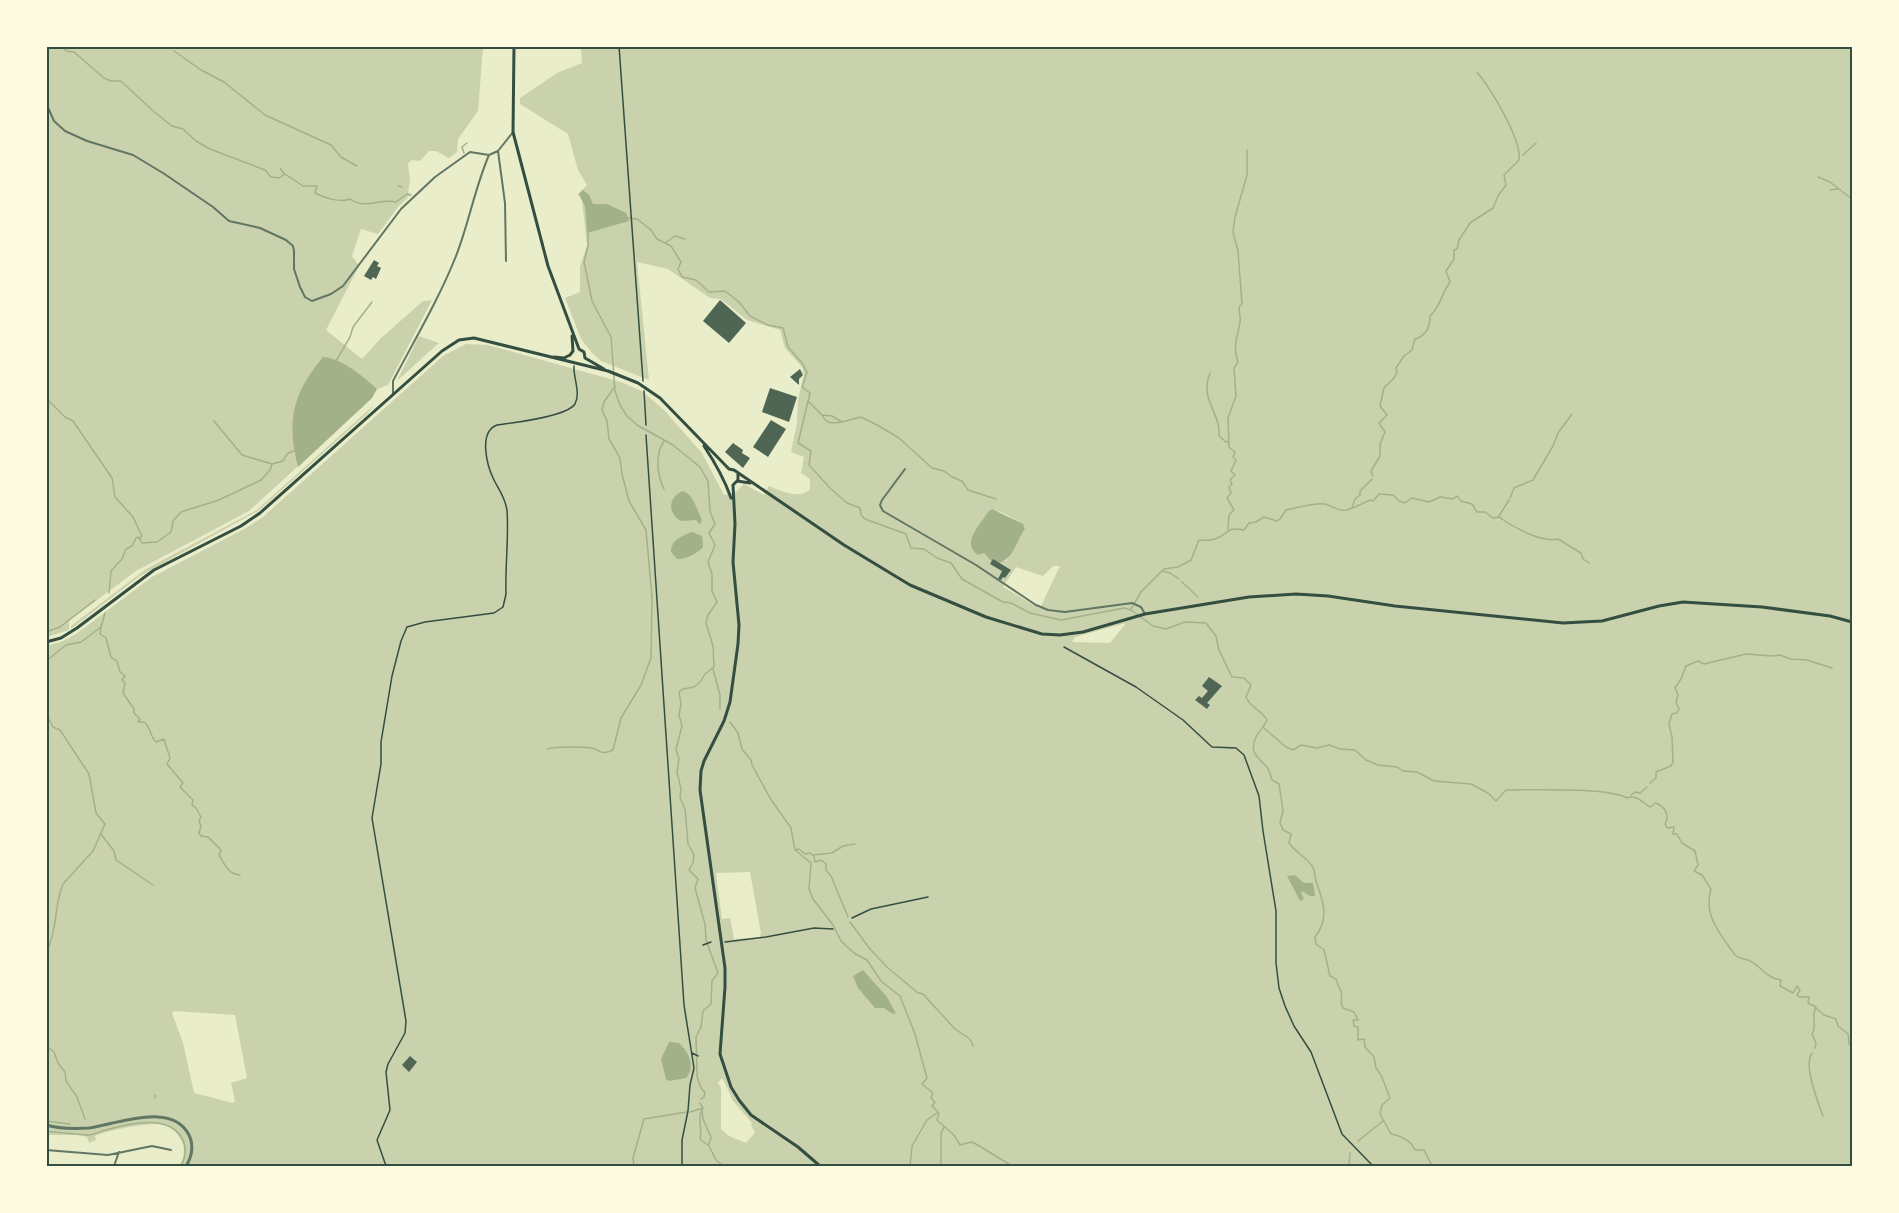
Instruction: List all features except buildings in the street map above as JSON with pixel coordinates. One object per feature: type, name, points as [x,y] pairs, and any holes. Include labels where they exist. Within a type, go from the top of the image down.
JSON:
[{"type":"main road","points":[[514,46],[513,132],[548,266],[572,334],[579,349],[584,352],[585,358],[580,364]]},
{"type":"main road","points":[[572,334],[573,351]]},
{"type":"main road","points":[[46,642],[66,635],[154,570],[260,513],[446,347],[464,339],[486,340],[608,371],[638,383],[660,398],[729,469],[805,517],[870,563],[899,580],[953,605],[1029,631],[1060,635],[1094,630],[1144,614],[1249,597],[1307,594],[1404,607],[1563,623],[1602,621],[1683,602],[1762,607],[1830,616],[1852,622]]},
{"type":"main road","points":[[546,356],[560,358],[579,349]]},
{"type":"main road","points":[[570,355],[573,363]]},
{"type":"main road","points":[[585,358],[608,371]]},
{"type":"main road","points":[[699,440],[723,475],[723,481],[727,484],[733,501]]},
{"type":"main road","points":[[723,475],[729,469]]},
{"type":"main road","points":[[727,484],[737,481],[738,474]]},
{"type":"main road","points":[[737,481],[752,484]]},
{"type":"main road","points":[[733,484],[734,576],[739,625],[733,684],[727,714],[704,761],[700,777],[725,987],[720,1054],[731,1086],[741,1104],[751,1115],[798,1147],[820,1167]]},
{"type":"street","points":[[46,103],[54,121],[65,131],[87,141],[133,155],[164,173],[229,221],[270,232],[290,243],[294,251],[294,269],[300,287],[305,297],[312,301],[332,294],[343,286],[401,209],[435,177],[470,152],[489,154],[498,151],[513,132]]},
{"type":"street","points":[[498,151],[505,203],[506,261]]},
{"type":"street","points":[[393,394],[393,381],[438,297],[455,258],[489,154]]},
{"type":"street","points":[[905,469],[882,500],[880,505],[883,511],[976,565],[1041,607],[1065,612],[1132,603],[1143,609],[1144,614]]},
{"type":"street","points":[[46,1125],[80,1128],[152,1116],[168,1117],[182,1125],[189,1136],[192,1152],[186,1167]]},
{"type":"street","points":[[46,1167],[47,1150],[101,1155],[152,1146],[171,1150]]},
{"type":"street","points":[[114,1167],[119,1152]]},
{"type":"path","points":[[619,46],[643,378]]},
{"type":"path","points":[[386,1167],[377,1140],[390,1110],[386,1072],[405,1033],[406,1021],[372,818],[381,764],[381,742],[394,668],[404,630],[408,627],[425,622],[489,614],[500,611],[503,607],[506,594],[507,512],[504,497],[494,480],[489,464],[487,436],[497,424],[552,415],[571,408],[576,398],[573,363]]},
{"type":"path","points":[[644,392],[646,425]]},
{"type":"path","points":[[646,435],[684,1005],[694,1068],[682,1140],[682,1167]]},
{"type":"path","points":[[1064,647],[1136,687],[1183,720],[1212,747],[1236,748],[1244,755],[1259,796],[1276,911],[1276,963],[1279,988],[1294,1026],[1311,1052],[1342,1134],[1373,1167]]},
{"type":"path","points":[[852,918],[872,909],[928,897]]},
{"type":"path","points":[[721,943],[814,928],[833,928]]},
{"type":"path","points":[[703,945],[711,942]]},
{"type":"path","points":[[691,1053],[697,1055]]},
{"type":"shaded area","points":[[46,47],[483,47],[478,111],[458,139],[457,152],[449,158],[436,151],[429,151],[420,161],[412,160],[408,163],[410,181],[408,193],[411,194],[378,234],[361,229],[352,256],[359,266],[326,330],[362,359],[380,339],[423,301],[432,300],[388,385],[377,389],[372,398],[249,511],[136,571],[69,621],[69,630],[47,637]]},
{"type":"shaded area","points":[[581,47],[1852,47],[1852,1166],[179,1166],[184,1154],[183,1143],[174,1131],[164,1125],[110,1131],[95,1136],[96,1140],[89,1143],[87,1137],[81,1135],[47,1135],[47,646],[76,634],[152,577],[263,517],[443,356],[466,344],[488,345],[621,382],[642,391],[664,410],[702,453],[724,495],[736,492],[744,484],[764,495],[769,486],[796,494],[810,489],[810,479],[801,473],[804,457],[791,452],[804,375],[802,367],[785,348],[780,330],[747,320],[721,299],[710,298],[668,269],[637,262],[649,380],[601,361],[581,339],[565,298],[580,292],[580,267],[587,245],[582,201],[578,194],[587,185],[578,170],[568,134],[520,104],[520,98],[557,73],[582,63]],"holes":[[[990,510],[1009,516],[1025,529],[1006,561],[988,556],[973,535]],[[1053,566],[1060,566],[1040,608],[1003,587],[1016,567],[1043,576]],[[1126,623],[1110,643],[1072,642],[1075,637]],[[750,872],[760,937],[734,939],[730,918],[722,919],[716,873]],[[174,1011],[235,1015],[247,1078],[231,1083],[235,1101],[233,1103],[194,1093],[183,1043],[172,1013]],[[723,1079],[733,1101],[752,1123],[755,1133],[746,1143],[729,1136],[721,1129],[721,1088],[718,1083]]]},
{"type":"shaded area","points":[[583,190],[589,195],[593,204],[607,204],[626,213],[629,221],[587,233],[585,206],[579,194]]},
{"type":"shaded area","points":[[419,336],[439,343],[398,379]]},
{"type":"shaded area","points":[[323,357],[344,364],[377,389],[372,398],[298,467],[293,435],[295,408],[305,383]]},
{"type":"shaded area","points":[[374,405],[367,414],[258,511],[140,576],[71,629],[71,626],[146,569],[257,510]]},
{"type":"shaded area","points":[[683,491],[695,503],[702,520],[700,525],[696,520],[681,521],[673,514],[672,501]]},
{"type":"shaded area","points":[[992,509],[1023,524],[1025,529],[1013,551],[999,563],[993,563],[984,553],[978,555],[971,545],[971,539]]},
{"type":"shaded area","points":[[692,532],[702,536],[703,547],[691,556],[677,559],[671,552],[673,544]]},
{"type":"shaded area","points":[[1295,875],[1304,883],[1313,883],[1315,896],[1302,891],[1304,899],[1300,901],[1287,876]]},
{"type":"shaded area","points":[[863,970],[887,997],[896,1014],[884,1008],[875,1008],[858,988],[853,976]]},
{"type":"shaded area","points":[[669,1042],[679,1043],[688,1055],[691,1069],[686,1078],[669,1081],[666,1079],[661,1059]]},
{"type":"waterway","points":[[62,46],[66,51],[74,52],[104,78],[121,81],[172,126],[183,129],[196,141],[210,149],[265,170],[271,177],[279,178],[285,174],[303,186],[317,186],[315,193],[323,197],[337,200],[350,199],[362,204],[396,202],[407,194],[411,195]]},
{"type":"waterway","points":[[174,51],[201,70],[224,82],[265,115],[331,145],[341,157],[357,166]]},
{"type":"waterway","points":[[1373,476],[1371,471],[1380,456],[1380,444],[1385,432],[1379,423],[1387,415],[1380,406],[1384,388],[1397,373],[1396,368],[1404,356],[1412,350],[1415,339],[1427,330],[1430,316],[1450,282],[1446,271],[1454,259],[1454,250],[1457,249],[1459,240],[1470,223],[1493,208],[1506,185],[1504,175],[1519,160],[1519,151],[1511,128],[1477,72]]},
{"type":"waterway","points":[[464,153],[462,147],[467,143]]},
{"type":"waterway","points":[[1523,155],[1536,143]]},
{"type":"waterway","points":[[1228,529],[1229,515],[1234,510],[1227,498],[1231,493],[1230,480],[1235,475],[1231,471],[1236,460],[1233,457],[1235,452],[1229,447],[1228,418],[1236,396],[1234,368],[1238,362],[1235,346],[1240,320],[1239,307],[1242,304],[1238,251],[1233,232],[1247,175],[1247,150]]},
{"type":"waterway","points":[[280,168],[284,174]]},
{"type":"waterway","points":[[1818,177],[1830,182],[1852,199]]},
{"type":"waterway","points":[[398,186],[402,187]]},
{"type":"waterway","points":[[1830,190],[1838,189]]},
{"type":"waterway","points":[[627,218],[637,219],[651,230],[657,239],[671,246],[681,262],[678,269],[682,277],[696,280],[709,292],[725,291],[739,302],[750,316],[768,325],[783,328],[788,347],[807,372],[802,387],[810,393],[798,443],[811,451],[809,465],[847,503],[860,508],[861,515],[865,519],[906,534],[911,548],[924,549],[937,558],[951,563],[962,579],[1003,602],[1011,603],[1030,613],[1061,620],[1124,608],[1131,610],[1153,626],[1166,629],[1185,622],[1206,623],[1216,636],[1219,650],[1232,677],[1244,678],[1251,685],[1246,697],[1267,720],[1256,737],[1253,747],[1257,757],[1268,769],[1272,780],[1279,784],[1283,811],[1280,823],[1283,830],[1291,834],[1289,843],[1314,870],[1324,911],[1322,924],[1315,937],[1316,944],[1324,950],[1330,976],[1336,979],[1341,991],[1343,1008],[1354,1012],[1358,1020],[1353,1020],[1354,1026],[1358,1027],[1358,1040],[1364,1039],[1365,1047],[1374,1057],[1376,1068],[1390,1098],[1382,1105],[1380,1114],[1391,1134],[1405,1139],[1415,1150],[1424,1150],[1432,1166]]},
{"type":"waterway","points":[[588,231],[588,246],[584,262],[592,301],[611,337],[615,391],[620,405],[637,425],[673,445],[700,467],[708,481],[710,511],[715,524],[709,533],[715,545],[708,562],[712,574],[712,591],[717,602],[708,615],[706,623],[713,646],[714,667],[694,687],[679,692],[681,704],[679,715],[682,726],[676,749],[679,759],[677,772],[681,789],[680,798],[685,809],[688,844],[694,855],[689,870],[698,879],[695,888],[705,924],[706,940],[718,973],[712,981],[711,1004],[703,1011],[701,1027],[696,1037],[697,1076],[705,1093],[701,1099]]},
{"type":"waterway","points":[[665,243],[675,236],[685,239]]},
{"type":"waterway","points":[[336,361],[353,327],[372,302]]},
{"type":"waterway","points":[[1210,373],[1207,391],[1217,420],[1219,436],[1226,442],[1229,441]]},
{"type":"waterway","points":[[548,749],[587,748],[603,753],[613,750],[621,718],[641,685],[651,658],[652,598],[646,530],[629,501],[620,458],[609,439],[607,421],[602,410],[604,402],[615,386]]},
{"type":"waterway","points":[[46,398],[65,417],[73,421],[112,478],[115,497],[133,517],[142,536],[139,539]]},
{"type":"waterway","points":[[808,401],[822,415],[832,416],[842,422],[861,417],[879,426],[899,438],[932,468],[944,471],[962,481],[968,490],[996,499]]},
{"type":"waterway","points":[[1510,498],[1514,488],[1533,480],[1558,433],[1572,414]]},
{"type":"waterway","points":[[822,415],[828,422],[841,422]]},
{"type":"waterway","points":[[214,421],[242,455],[272,464]]},
{"type":"waterway","points":[[664,441],[659,452],[658,465],[664,489]]},
{"type":"waterway","points":[[109,593],[111,571],[136,538],[139,537],[142,543],[157,542],[171,532],[173,521],[181,512],[219,500],[261,480],[272,464],[283,461],[287,454],[295,450]]},
{"type":"waterway","points":[[1131,609],[1141,592],[1164,569],[1178,567],[1191,560],[1199,540],[1213,540],[1234,529],[1244,530],[1249,523],[1264,517],[1277,521],[1286,510],[1321,504],[1348,510],[1352,508],[1360,491],[1372,479]]},
{"type":"waterway","points":[[1353,508],[1370,500],[1373,501],[1379,494],[1393,495],[1405,503],[1412,498],[1429,502],[1440,497],[1453,499],[1457,496],[1461,501],[1472,504],[1477,512],[1485,512],[1493,518],[1499,517],[1519,529],[1544,539],[1558,539],[1581,553],[1583,559],[1589,563]]},
{"type":"waterway","points":[[1499,516],[1509,500]]},
{"type":"waterway","points":[[1162,571],[1179,579]]},
{"type":"waterway","points":[[1182,582],[1198,597]]},
{"type":"waterway","points":[[46,632],[60,627],[95,600]]},
{"type":"waterway","points":[[46,661],[66,645],[81,642],[101,627],[105,613]]},
{"type":"waterway","points":[[101,627],[100,634],[106,638],[111,657],[117,661],[120,672],[125,676],[122,680],[125,683],[123,693],[140,719],[138,722],[146,724],[156,742],[164,739],[170,758],[167,764],[183,783],[180,787],[193,800],[192,805],[201,817],[199,833],[201,836],[208,837],[221,850],[219,855],[230,871],[240,875]]},
{"type":"waterway","points":[[1650,783],[1656,778],[1656,772],[1671,766],[1673,762],[1669,724],[1672,714],[1677,713],[1679,709],[1675,688],[1686,666],[1698,661],[1704,664],[1746,654],[1780,655],[1832,668]]},
{"type":"waterway","points":[[713,669],[720,695],[720,709]]},
{"type":"waterway","points":[[46,714],[53,727],[60,730],[89,774],[96,813],[105,824],[93,851],[63,884],[46,955]]},
{"type":"waterway","points":[[730,722],[738,733],[742,749],[751,760],[770,798],[791,828],[795,850],[811,863],[809,889],[813,899],[833,925],[841,941],[854,953],[867,960],[881,981],[900,996],[915,1034],[927,1078],[922,1084],[933,1093],[931,1098],[935,1102],[932,1106],[938,1112]]},
{"type":"waterway","points":[[1264,728],[1286,747],[1293,750],[1301,745],[1317,748],[1329,745],[1340,749],[1355,750],[1366,760],[1378,765],[1417,772],[1434,781],[1471,784],[1488,793],[1496,801],[1506,790],[1569,790],[1633,797],[1650,807],[1656,803],[1667,814],[1665,824],[1667,828],[1674,827],[1673,834],[1677,834],[1682,843],[1695,851],[1698,865],[1694,871],[1702,875],[1711,889],[1709,907],[1714,924],[1735,955],[1752,962],[1771,977],[1781,980],[1780,986],[1793,993],[1797,986],[1800,990],[1797,995],[1809,997],[1808,1003],[1816,1007],[1812,1034],[1816,1043],[1815,1048]]},
{"type":"waterway","points":[[1631,795],[1635,792],[1640,793],[1647,787]]},
{"type":"waterway","points":[[101,834],[114,851],[116,860],[153,885]]},
{"type":"waterway","points":[[813,855],[832,853],[843,846],[855,844]]},
{"type":"waterway","points":[[795,850],[799,849],[805,854],[810,853],[814,856],[815,862],[821,860],[826,864],[826,870],[831,876],[848,917]]},
{"type":"waterway","points":[[850,922],[888,968],[918,993],[923,994],[955,1029],[970,1039],[973,1046]]},
{"type":"waterway","points":[[1816,1008],[1824,1015],[1836,1019],[1838,1026],[1848,1034],[1852,1048]]},
{"type":"waterway","points":[[46,1046],[54,1052],[65,1072],[66,1081],[77,1097],[85,1119]]},
{"type":"waterway","points":[[1812,1053],[1810,1075],[1823,1116]]},
{"type":"waterway","points":[[700,1103],[703,1108],[700,1116],[700,1139],[709,1146],[716,1160],[724,1166]]},
{"type":"waterway","points":[[690,1112],[703,1108]]},
{"type":"waterway","points":[[702,1110],[703,1119],[711,1137],[709,1144]]},
{"type":"waterway","points":[[634,1166],[633,1158],[644,1119],[687,1112]]},
{"type":"waterway","points":[[910,1166],[912,1146],[927,1120],[937,1113]]},
{"type":"waterway","points":[[939,1113],[937,1120],[954,1135],[960,1145],[971,1142],[976,1144],[1012,1166]]},
{"type":"waterway","points":[[46,1121],[70,1124]]},
{"type":"waterway","points":[[1358,1141],[1383,1121]]},
{"type":"waterway","points":[[46,1131],[88,1135],[137,1123],[159,1123],[169,1126],[183,1140],[185,1153],[181,1166]]},
{"type":"waterway","points":[[941,1166],[941,1133],[944,1127]]},
{"type":"waterway","points":[[1349,1166],[1350,1153]]},
{"type":"waterway","points":[[879,1165],[895,1166]]}]
